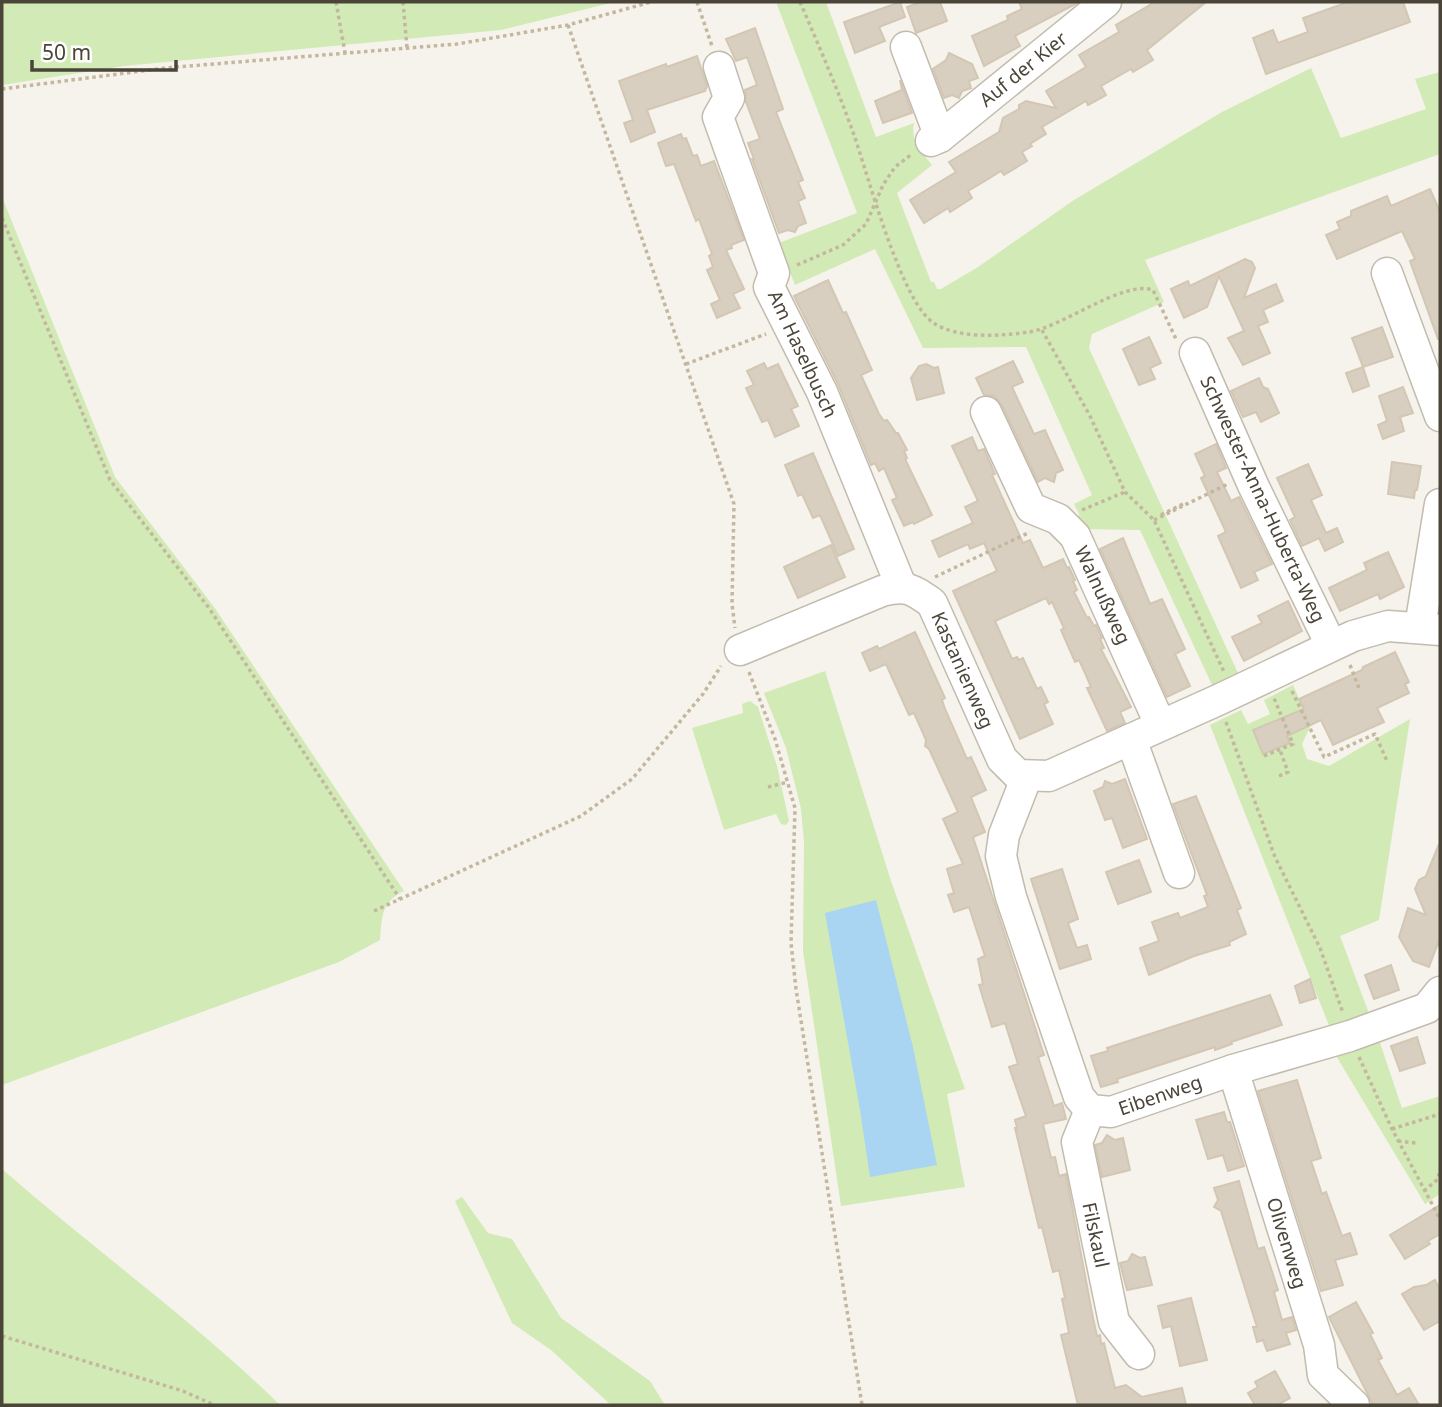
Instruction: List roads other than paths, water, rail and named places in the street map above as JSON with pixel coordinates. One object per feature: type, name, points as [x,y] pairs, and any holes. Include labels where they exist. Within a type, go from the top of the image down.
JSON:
[{"type":"street","name":"Auf der Kier","points":[[906,47],[936,139],[1106,2]]},
{"type":"street","name":"Am Haselbusch","points":[[719,67],[729,98],[718,117],[774,273],[769,287],[822,392],[901,586]]},
{"type":"street","points":[[1387,273],[1440,416]]},
{"type":"street","name":"Schwester-Anna-Huberta-Weg","points":[[1195,353],[1253,485],[1331,645]]},
{"type":"street","name":"Walnußweg","points":[[986,412],[1031,508],[1058,519],[1075,536],[1160,724]]},
{"type":"street","points":[[1027,776],[1049,776],[1225,697],[1331,645],[1388,626],[1430,629],[1440,504]]},
{"type":"street","points":[[732,656],[882,591],[901,586]]},
{"type":"street","name":"Kastanienweg","points":[[901,586],[914,590],[932,603],[1002,759],[1018,775],[1027,776]]},
{"type":"street","points":[[1132,739],[1179,873]]},
{"type":"street","name":"Eibenweg","points":[[1027,776],[1004,835],[1001,856],[1012,897],[1079,1097],[1090,1110],[1111,1112],[1233,1070],[1350,1036],[1427,1008],[1440,992]]},
{"type":"street","name":"Olivenweg","points":[[1233,1070],[1319,1345],[1323,1375],[1354,1405]]},
{"type":"street","name":"Filskaul","points":[[1090,1110],[1077,1142],[1114,1322],[1139,1353]]},
{"type":"water","points":[[876,900],[913,1047],[937,1165],[870,1177],[825,913]]}]
